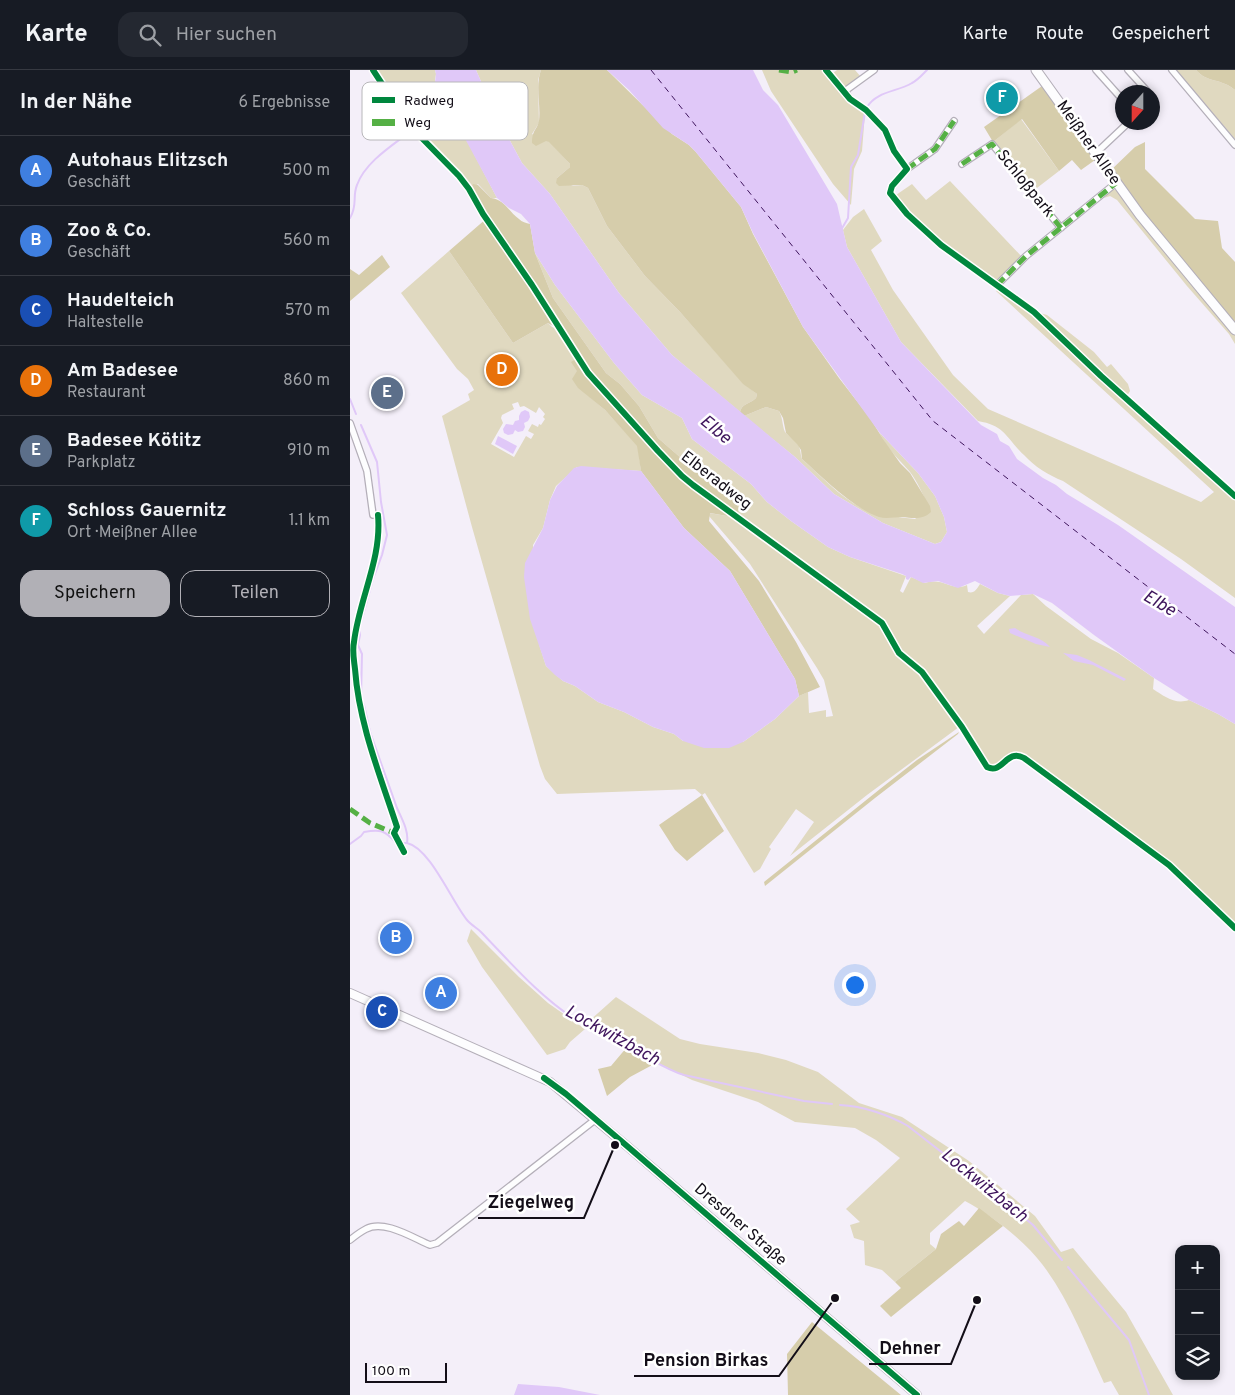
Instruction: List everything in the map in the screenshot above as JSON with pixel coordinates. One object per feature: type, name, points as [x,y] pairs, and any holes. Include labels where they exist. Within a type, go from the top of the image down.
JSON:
[{"type":"main road","name":"Meißner Allee","points":[[1036,70],[1140,215],[1235,330]]},
{"type":"main road","name":"Dresdner Straße","points":[[350,993],[544,1078],[596,1119],[917,1395]]},
{"type":"street","points":[[373,70],[381,82]]},
{"type":"street","points":[[874,70],[845,91],[850,99],[865,109],[885,130],[894,151],[908,169]]},
{"type":"street","points":[[1096,70],[1115,91]]},
{"type":"street","points":[[1128,70],[1142,85]]},
{"type":"street","points":[[1172,70],[1235,145]]},
{"type":"street","points":[[890,193],[892,186],[908,169],[935,149],[954,121]]},
{"type":"street","points":[[1095,154],[1120,130]]},
{"type":"street","points":[[423,140],[459,176],[469,189],[483,214]]},
{"type":"street","name":"Schloßpark","points":[[962,164],[992,144],[1061,228]]},
{"type":"street","name":"Schloßpark","points":[[997,285],[1026,256],[1116,183]]},
{"type":"street","points":[[350,423],[367,471],[373,515]]},
{"type":"street","points":[[350,1240],[368,1228],[377,1226],[394,1229],[430,1245],[437,1243],[596,1119]]},
{"type":"shaded area","points":[[377,70],[435,70],[436,74],[436,82],[384,82]]},
{"type":"shaded area","points":[[476,70],[541,70],[538,80],[539,123],[532,134],[550,142],[570,164],[570,167],[557,178],[573,186],[582,185],[588,188],[607,226],[645,276],[743,383],[757,394],[756,398],[744,405],[740,412],[672,355],[619,293],[550,194],[522,163],[510,140],[528,140],[528,82],[481,82]]},
{"type":"shaded area","points":[[541,70],[607,70],[672,134],[695,151],[741,207],[753,234],[803,327],[870,418],[900,463],[910,473],[930,506],[931,512],[928,515],[914,518],[882,518],[869,513],[839,492],[802,459],[801,450],[786,433],[783,418],[779,411],[766,407],[744,416],[740,412],[744,405],[756,398],[757,394],[743,384],[680,312],[645,276],[607,226],[588,188],[582,185],[559,186],[556,183],[557,178],[570,167],[570,164],[549,142],[546,141],[536,146],[532,143],[539,121],[538,83]]},
{"type":"shaded area","points":[[762,70],[829,70],[833,73],[837,70],[855,70],[861,77],[844,90],[865,113],[862,151],[854,169],[851,205],[833,184],[771,91]]},
{"type":"shaded area","points":[[1176,70],[1196,70],[1205,77],[1230,86],[1235,90],[1235,139]]},
{"type":"shaded area","points":[[1196,70],[1235,70],[1235,90],[1230,86],[1205,77]]},
{"type":"shaded area","points":[[1042,86],[1095,160],[1081,170],[1072,160],[1059,171],[1022,119],[993,142],[984,127]]},
{"type":"shaded area","points":[[1021,119],[1059,171],[1033,191],[993,142]]},
{"type":"shaded area","points":[[426,140],[467,140],[497,198],[491,198],[478,184],[471,189]]},
{"type":"shaded area","points":[[1145,142],[1145,169],[1195,219],[1218,221],[1222,248],[1235,262],[1235,324],[1194,277],[1110,171],[1135,147]]},
{"type":"shaded area","points":[[950,181],[1023,258],[997,282],[956,253],[917,220],[896,195],[912,184],[926,200]]},
{"type":"shaded area","points":[[473,184],[478,185],[491,198],[503,203],[520,220],[530,224],[535,253],[553,298],[606,373],[620,384],[639,406],[658,438],[720,492],[735,500],[739,509],[738,512],[727,516],[710,513],[709,521],[759,581],[796,642],[820,687],[799,696],[795,679],[730,571],[684,528],[641,471],[637,446],[605,410],[578,388],[572,379],[577,371],[571,362],[576,359],[558,329],[548,323],[513,343],[449,251],[487,218],[471,189]]},
{"type":"shaded area","points":[[1112,189],[1121,194],[1235,335],[1235,344],[1229,334],[1117,200],[1110,196],[1104,198]]},
{"type":"shaded area","points":[[864,209],[882,241],[871,250],[893,290],[953,375],[988,409],[1201,502],[1214,492],[996,291],[998,289],[1027,310],[1100,380],[1235,500],[1235,598],[1181,559],[1063,481],[1037,467],[1000,429],[978,421],[901,342],[847,247],[843,230],[853,217]]},
{"type":"shaded area","points":[[449,251],[513,343],[548,323],[558,329],[585,375],[577,386],[605,410],[638,446],[641,471],[577,467],[556,486],[550,500],[543,528],[533,545],[539,644],[546,666],[563,681],[575,686],[598,702],[624,712],[653,727],[674,734],[683,741],[743,742],[775,719],[799,696],[808,692],[809,713],[826,710],[826,717],[833,716],[824,680],[817,668],[750,564],[709,516],[709,513],[727,516],[732,514],[880,624],[901,657],[925,678],[959,727],[867,795],[790,856],[814,822],[796,809],[769,847],[771,849],[760,869],[754,873],[705,793],[702,795],[695,789],[557,794],[545,779],[540,766],[442,416],[470,400],[468,394],[474,390],[468,379],[457,369],[401,293]],"holes":[[[518,402],[520,407],[524,406],[536,413],[539,407],[545,414],[543,417],[545,419],[538,427],[532,424],[528,431],[534,434],[531,439],[526,436],[514,457],[491,444],[503,423],[502,415],[514,409],[512,404]]]},
{"type":"shaded area","points":[[535,253],[555,285],[614,363],[642,395],[682,418],[692,439],[751,484],[767,502],[828,547],[850,557],[906,576],[900,591],[903,593],[911,577],[925,583],[937,582],[957,587],[967,585],[968,592],[975,591],[980,584],[998,593],[1010,596],[977,626],[984,634],[1021,595],[1033,594],[1046,606],[1091,639],[1118,653],[1154,678],[1153,689],[1174,701],[1189,700],[1235,724],[1235,926],[1165,859],[1021,755],[1012,755],[995,767],[991,768],[987,765],[962,725],[922,670],[901,653],[883,623],[735,513],[738,512],[727,495],[720,492],[658,438],[639,406],[620,384],[606,373],[553,298]]},
{"type":"shaded area","points":[[382,255],[390,267],[350,301],[350,269],[359,275]]},
{"type":"shaded area","points":[[1040,313],[1047,315],[1094,352],[1107,367],[1111,364],[1128,384],[1130,391],[1127,396]]},
{"type":"shaded area","points":[[766,407],[779,411],[785,432],[798,445],[802,459],[846,498],[862,508],[875,512],[915,519],[929,506],[913,476],[889,448],[879,432],[918,473],[935,496],[944,517],[947,532],[941,542],[935,544],[883,523],[834,494],[795,457],[744,416]]},
{"type":"shaded area","points":[[959,732],[765,886],[764,882],[880,789],[917,760]]},
{"type":"shaded area","points":[[702,795],[724,831],[687,861],[675,850],[659,825]]},
{"type":"shaded area","points":[[471,929],[548,1003],[585,1029],[565,1049],[547,1055],[482,967],[467,941]]},
{"type":"shaded area","points":[[616,997],[680,1039],[758,1053],[786,1060],[818,1072],[859,1103],[902,1117],[969,1161],[1035,1216],[1061,1252],[1073,1248],[1126,1312],[1173,1395],[1119,1395],[1111,1381],[1104,1383],[1068,1306],[1052,1277],[1026,1246],[985,1213],[965,1201],[930,1233],[930,1244],[936,1249],[895,1282],[882,1270],[865,1265],[864,1241],[854,1238],[850,1225],[860,1222],[846,1209],[900,1158],[876,1140],[855,1128],[795,1122],[758,1102],[692,1080],[602,1035],[588,1022]]},
{"type":"shaded area","points":[[627,1047],[656,1063],[630,1077],[607,1096],[598,1069],[611,1066]]},
{"type":"shaded area","points":[[979,1208],[1003,1226],[891,1317],[880,1306],[901,1288],[895,1282],[936,1249],[941,1234],[959,1221],[964,1226]]},
{"type":"shaded area","points":[[812,1322],[901,1395],[788,1395],[787,1354]]},
{"type":"water","points":[[435,70],[476,70],[481,82],[435,82]]},
{"type":"water","name":"Elbe","points":[[607,70],[753,70],[763,90],[778,105],[837,204],[847,247],[901,342],[981,425],[997,434],[1000,441],[1009,446],[1017,459],[1067,494],[1118,525],[1235,607],[1235,724],[1189,700],[1154,678],[1052,603],[1033,594],[1010,596],[998,593],[975,581],[958,588],[938,581],[923,583],[911,577],[908,580],[902,574],[850,557],[828,547],[791,521],[767,502],[751,484],[692,439],[682,418],[642,395],[614,363],[555,285],[535,253],[530,224],[521,214],[509,208],[497,198],[466,140],[510,140],[522,163],[550,194],[619,293],[672,355],[795,457],[834,494],[883,523],[935,544],[941,542],[947,532],[944,517],[935,496],[918,473],[879,432],[803,327],[741,207],[695,151],[663,128],[629,90]]},
{"type":"water","points":[[525,410],[529,412],[530,417],[524,423],[523,431],[518,432],[515,430],[513,434],[508,435],[504,433],[503,429],[506,424],[513,425],[515,421],[519,420],[521,412]]},
{"type":"water","points":[[498,436],[517,446],[513,454],[495,444]]},
{"type":"water","points":[[581,466],[641,471],[684,528],[730,571],[795,679],[799,696],[775,719],[743,742],[729,748],[704,748],[683,741],[674,734],[653,727],[624,712],[598,702],[575,686],[563,681],[546,666],[530,619],[524,577],[525,563],[543,528],[550,500],[557,486],[574,468]]},
{"type":"water","points":[[1015,628],[1046,643],[1050,647],[1036,644],[1010,633],[1009,629]]},
{"type":"water","points":[[1063,653],[1077,655],[1126,679],[1124,681],[1093,665],[1074,661]]},
{"type":"water","points":[[518,1384],[559,1387],[600,1395],[514,1395]]},
{"type":"waterway","points":[[867,107],[876,98],[914,82],[927,70]]},
{"type":"waterway","points":[[841,230],[848,218],[851,167],[858,155],[865,112]]},
{"type":"waterway","points":[[350,218],[354,209],[357,185],[366,169],[399,140]]},
{"type":"waterway","points":[[350,399],[356,414]]},
{"type":"waterway","points":[[361,425],[377,462],[387,535],[359,630],[358,645],[362,654],[361,699],[370,732],[405,825],[407,843]]},
{"type":"waterway","name":"Lockwitzbach","points":[[350,844],[364,832],[378,831],[389,835],[396,843],[407,843],[416,847],[432,865],[469,922],[526,979],[563,1011],[590,1028],[677,1073],[804,1101],[832,1104]]},
{"type":"waterway","name":"Lockwitzbach","points":[[840,1105],[876,1112],[908,1126],[1033,1225],[1062,1260]]},
{"type":"waterway","name":"Lockwitzbach","points":[[1068,1267],[1129,1340],[1149,1395]]},
{"type":"ferry route","points":[[651,70],[933,421],[1235,654]]},
{"type":"marked path","points":[[779,70],[792,72],[797,70]]},
{"type":"marked path","points":[[907,169],[935,149],[954,121]]},
{"type":"marked path","points":[[962,164],[992,144],[1061,228]]},
{"type":"marked path","points":[[997,285],[1026,256],[1116,183]]},
{"type":"marked path","points":[[350,809],[370,823],[394,833]]},
{"type":"cycle path","name":"Elberadweg","points":[[373,70],[381,82]]},
{"type":"cycle path","points":[[826,70],[850,99],[866,110],[885,130],[894,151],[907,169],[892,186],[890,193],[907,214],[941,245],[1034,312],[1101,376],[1235,496]]},
{"type":"cycle path","name":"Elberadweg","points":[[424,140],[469,189],[483,214],[532,285],[588,373],[682,476],[882,623],[899,653],[922,672],[962,727],[987,767],[997,768],[1013,756],[1024,758],[1169,865],[1235,928]]},
{"type":"cycle path","points":[[378,515],[377,547],[360,610],[353,645],[353,656],[361,710],[377,769],[397,827],[394,833],[404,852]]},
{"type":"cycle path","points":[[544,1078],[566,1094],[917,1395]]},
{"type":"place","name":"Schloss Gauernitz","points":[[1002,98]]},
{"type":"place","name":"Am Badesee","points":[[502,370]]},
{"type":"place","name":"Badesee Kötitz","points":[[387,393]]},
{"type":"place","name":"Zoo & Co.","points":[[396,938]]},
{"type":"place","name":"Autohaus Elitzsch","points":[[441,993]]},
{"type":"place","name":"Haudelteich","points":[[382,1012]]},
{"type":"place","name":"Ziegelweg","points":[[615,1145]]},
{"type":"place","name":"Pension Birkas","points":[[835,1298]]},
{"type":"place","name":"Dehner","points":[[977,1300]]}]
